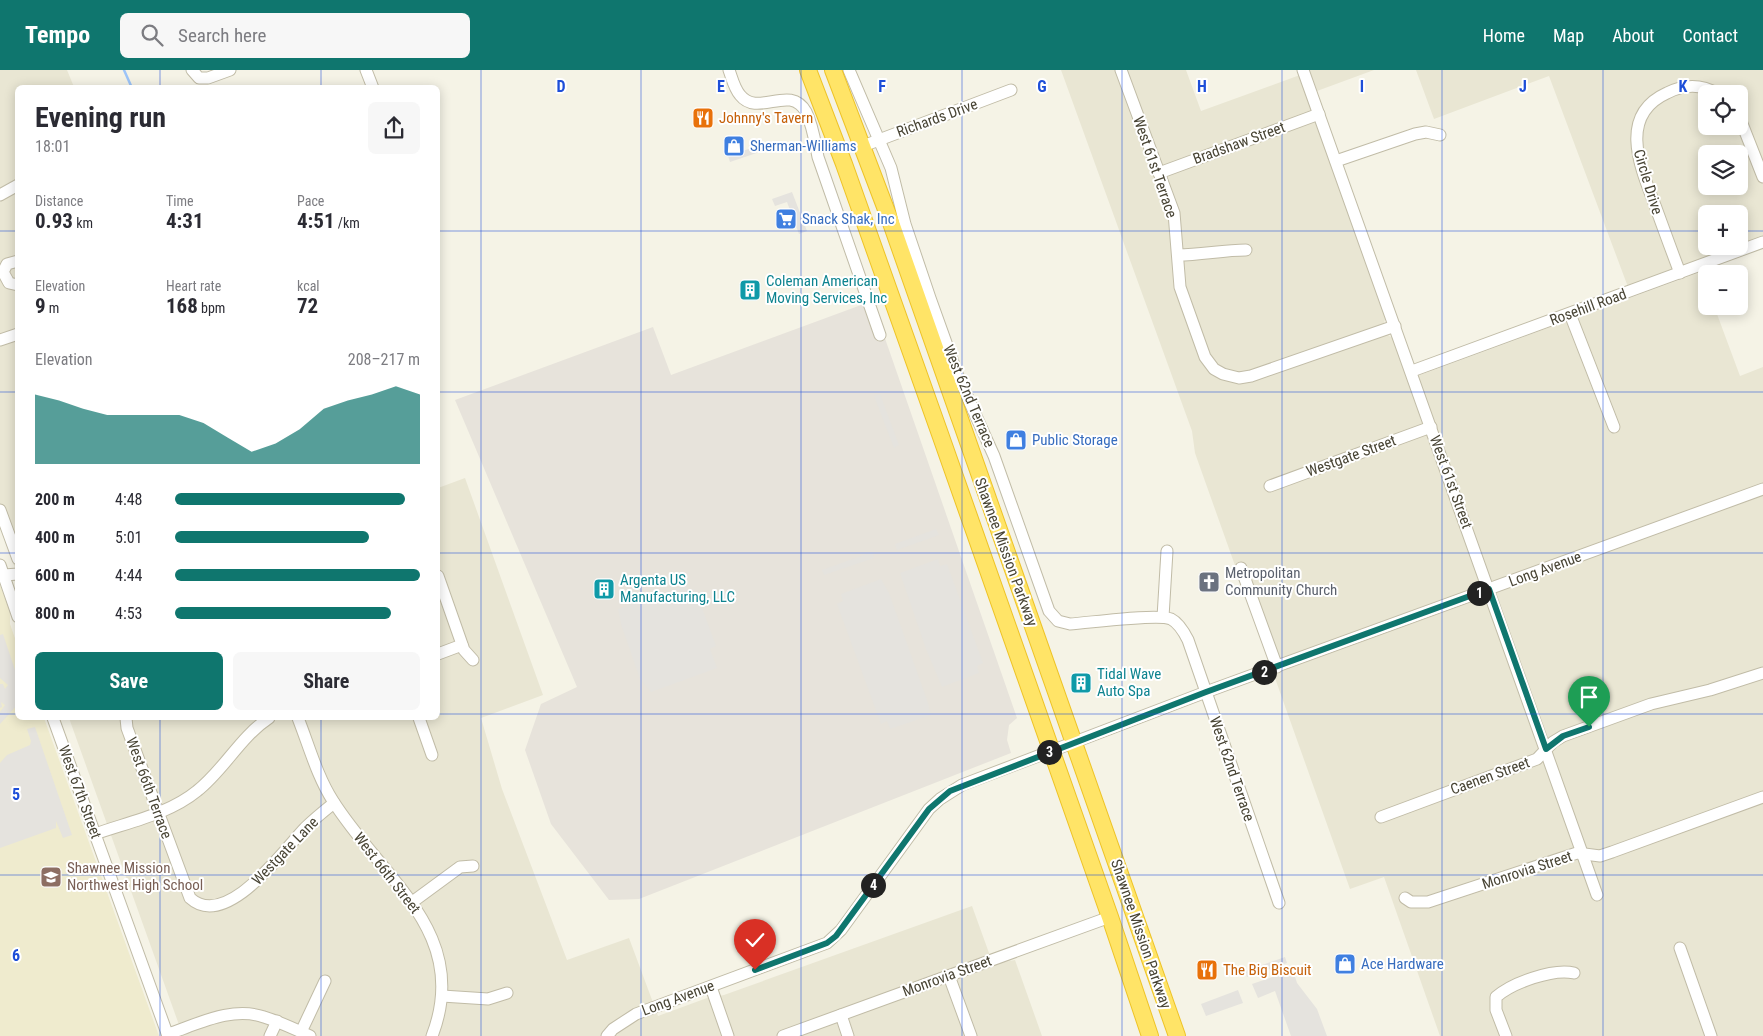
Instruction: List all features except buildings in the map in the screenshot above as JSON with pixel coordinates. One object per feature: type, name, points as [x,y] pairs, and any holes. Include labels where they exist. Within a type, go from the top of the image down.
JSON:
[{"type":"highway","name":"Shawnee Mission Parkway","points":[[808,70],[844,164],[958,484],[1110,916],[1150,1036]]},
{"type":"highway","name":"Shawnee Mission Parkway","points":[[833,70],[877,184],[988,503],[1075,743],[1176,1036]]},
{"type":"highway","points":[[830,126],[863,146]]},
{"type":"highway","points":[[844,164],[877,184]]},
{"type":"highway","points":[[958,484],[974,499],[988,503]]},
{"type":"highway","points":[[967,512],[980,519],[1001,538]]},
{"type":"street","points":[[195,74],[208,78],[230,70]]},
{"type":"street","points":[[366,70],[372,85]]},
{"type":"street","points":[[729,70],[740,95],[747,101],[764,103],[781,98],[791,100],[805,111],[812,128],[818,157],[880,335]]},
{"type":"street","name":"West 62nd Terrace","points":[[849,70],[891,168],[905,224],[958,376],[994,456],[1050,611],[1058,621],[1070,624],[1163,617],[1171,619],[1185,633],[1279,902]]},
{"type":"street","name":"West 61st Terrace","points":[[1121,70],[1174,213],[1180,287],[1205,357],[1214,369],[1223,374],[1238,378],[1251,376],[1395,326]]},
{"type":"street","name":"West 61st Street","points":[[1303,70],[1412,371],[1597,895]]},
{"type":"street","name":"Circle Drive","points":[[1680,273],[1642,172],[1638,157],[1636,135],[1645,112],[1663,94],[1686,86],[1698,86]]},
{"type":"street","name":"Richards Drive","points":[[863,146],[1012,90]]},
{"type":"street","name":"Bradshaw Street","points":[[1159,173],[1319,114]]},
{"type":"street","points":[[1336,161],[1415,134],[1426,132],[1440,135]]},
{"type":"street","points":[[1746,135],[1763,177]]},
{"type":"street","points":[[0,194],[15,186]]},
{"type":"street","name":"Rosehill Road","points":[[1412,371],[1763,242]]},
{"type":"street","points":[[1178,255],[1206,255],[1222,250],[1246,250]]},
{"type":"street","points":[[15,262],[7,264],[3,272],[9,283],[15,284]]},
{"type":"street","points":[[1570,314],[1614,427]]},
{"type":"street","points":[[0,340],[15,335]]},
{"type":"street","name":"Westgate Street","points":[[1270,486],[1431,427]]},
{"type":"street","name":"Long Avenue","points":[[606,1036],[629,1017],[827,943],[841,930],[923,817],[940,799],[962,785],[1206,692],[1763,489]]},
{"type":"street","points":[[0,510],[15,550]]},
{"type":"street","points":[[1163,617],[1167,551]]},
{"type":"street","points":[[1242,568],[1277,667]]},
{"type":"street","points":[[2,570],[15,573]]},
{"type":"street","points":[[2,570],[15,608]]},
{"type":"street","points":[[440,582],[462,645],[473,660]]},
{"type":"street","points":[[440,653],[462,645]]},
{"type":"street","name":"Caenen Street","points":[[1381,817],[1538,759],[1546,749],[1563,736],[1651,704],[1710,690],[1763,673]]},
{"type":"street","name":"West 67th Street","points":[[54,720],[168,1035]]},
{"type":"street","name":"West 66th Terrace","points":[[126,720],[127,728],[190,898],[196,903],[206,906]]},
{"type":"street","points":[[95,834],[158,812],[181,802],[196,792],[256,727],[265,720]]},
{"type":"street","name":"West 66th Street","points":[[299,720],[322,783],[334,803],[425,922],[439,954],[442,969],[442,996],[440,1012],[432,1036]]},
{"type":"street","points":[[420,720],[432,755]]},
{"type":"street","name":"Monrovia Street","points":[[1405,898],[1411,902],[1428,902],[1577,853],[1600,856],[1763,797]]},
{"type":"street","name":"Westgate Lane","points":[[206,906],[234,898],[256,883],[307,826],[334,803]]},
{"type":"street","points":[[411,903],[460,866],[474,866]]},
{"type":"street","name":"Monrovia Street","points":[[783,1036],[1110,916]]},
{"type":"street","points":[[1680,948],[1711,1036]]},
{"type":"street","points":[[1506,1036],[1496,1010],[1496,996],[1505,988],[1556,972],[1574,973]]},
{"type":"street","points":[[949,976],[971,1036]]},
{"type":"street","points":[[168,1035],[224,1015],[254,1014],[277,1021],[306,1034],[325,980]]},
{"type":"street","points":[[711,987],[728,1036]]},
{"type":"street","points":[[442,996],[488,999],[507,992]]},
{"type":"street","points":[[841,1015],[848,1036]]},
{"type":"street","points":[[270,1036],[277,1021]]},
{"type":"shaded area","points":[[0,70],[67,70],[73,85],[15,85],[15,568],[0,526]]},
{"type":"shaded area","points":[[1061,70],[1186,70],[1201,111],[1300,75],[1386,316],[1384,323],[1375,328],[1393,338],[1409,379],[1698,273],[1698,315],[1717,315],[1740,376],[1763,367],[1763,1036],[1440,1036],[1384,877],[1350,889],[1195,453],[1192,431]]},
{"type":"shaded area","points":[[1309,70],[1374,70],[1317,91]]},
{"type":"shaded area","points":[[1416,70],[1763,70],[1763,237],[1748,243],[1748,205],[1698,205],[1698,255],[1714,255],[1628,287],[1549,76],[1434,119]]},
{"type":"shaded area","points":[[769,142],[771,148],[730,162],[728,156]]},
{"type":"shaded area","points":[[792,192],[807,231],[799,234],[787,202],[775,206],[772,199]]},
{"type":"shaded area","points":[[872,301],[1017,718],[1009,725],[1007,740],[1011,753],[639,899],[609,900],[551,824],[525,750],[541,704],[577,687],[455,400],[653,327],[671,375]]},
{"type":"shaded area","points":[[880,394],[899,445],[894,448],[874,396]]},
{"type":"shaded area","points":[[465,478],[543,695],[481,718],[502,789],[567,960],[629,938],[658,1016],[707,998],[724,995],[972,906],[993,964],[1015,960],[1042,1036],[183,1036],[70,720],[440,720],[440,487]]},
{"type":"shaded area","points":[[936,529],[939,535],[897,550],[895,544]]},
{"type":"shaded area","points":[[872,552],[874,558],[824,575],[822,570]]},
{"type":"shaded area","points":[[938,559],[940,566],[947,564],[983,663],[977,666],[979,673],[942,687],[926,649],[900,573]]},
{"type":"shaded area","points":[[881,579],[889,593],[931,715],[890,729],[887,721],[881,724],[837,604],[843,601],[841,594]]},
{"type":"shaded area","name":"Shawnee Mission Northwest High School","points":[[0,585],[10,612],[10,624],[15,638],[15,720],[45,720],[159,1036],[0,1036]]},
{"type":"shaded area","points":[[686,585],[688,591],[695,589],[716,646],[710,649],[717,668],[651,692],[640,679],[621,624],[618,609]]},
{"type":"shaded area","points":[[3,634],[15,670],[15,707],[0,724],[0,712],[5,705],[1,702],[2,707],[0,708],[0,684],[3,684],[5,689],[8,685],[0,678],[0,635]]},
{"type":"shaded area","points":[[35,727],[72,835],[63,838],[56,821],[56,828],[0,848],[0,763],[7,755],[30,745],[31,741],[27,729]]},
{"type":"shaded area","points":[[1285,957],[1287,963],[1247,977],[1245,971]]},
{"type":"shaded area","points":[[1293,970],[1297,983],[1317,1009],[1327,1036],[1291,1036],[1275,991],[1258,998],[1252,984]]},
{"type":"shaded area","points":[[1238,990],[1243,1003],[1206,1016],[1201,1004]]},
{"type":"waterway","points":[[124,70],[131,85]]},
{"type":"place","name":"Johnny's Tavern","points":[[703,118]]},
{"type":"place","name":"Sherman-Williams","points":[[734,146]]},
{"type":"place","name":"Snack Shak, Inc","points":[[786,219]]},
{"type":"place","name":"Coleman American Moving Services, Inc","points":[[750,290]]},
{"type":"place","name":"Public Storage","points":[[1016,440]]},
{"type":"place","name":"Metropolitan Community Church","points":[[1209,582]]},
{"type":"place","name":"Argenta US Manufacturing, LLC","points":[[604,589]]},
{"type":"place","name":"Tidal Wave Auto Spa","points":[[1081,683]]},
{"type":"place","name":"Shawnee Mission Northwest High School","points":[[51,877]]},
{"type":"place","name":"Ace Hardware","points":[[1345,964]]},
{"type":"place","name":"The Big Biscuit","points":[[1207,970]]},
{"type":"route","points":[[755,970],[827,943],[836,936],[929,809],[950,791],[1206,692],[1489,589],[1546,749],[1563,736],[1589,727]]}]
